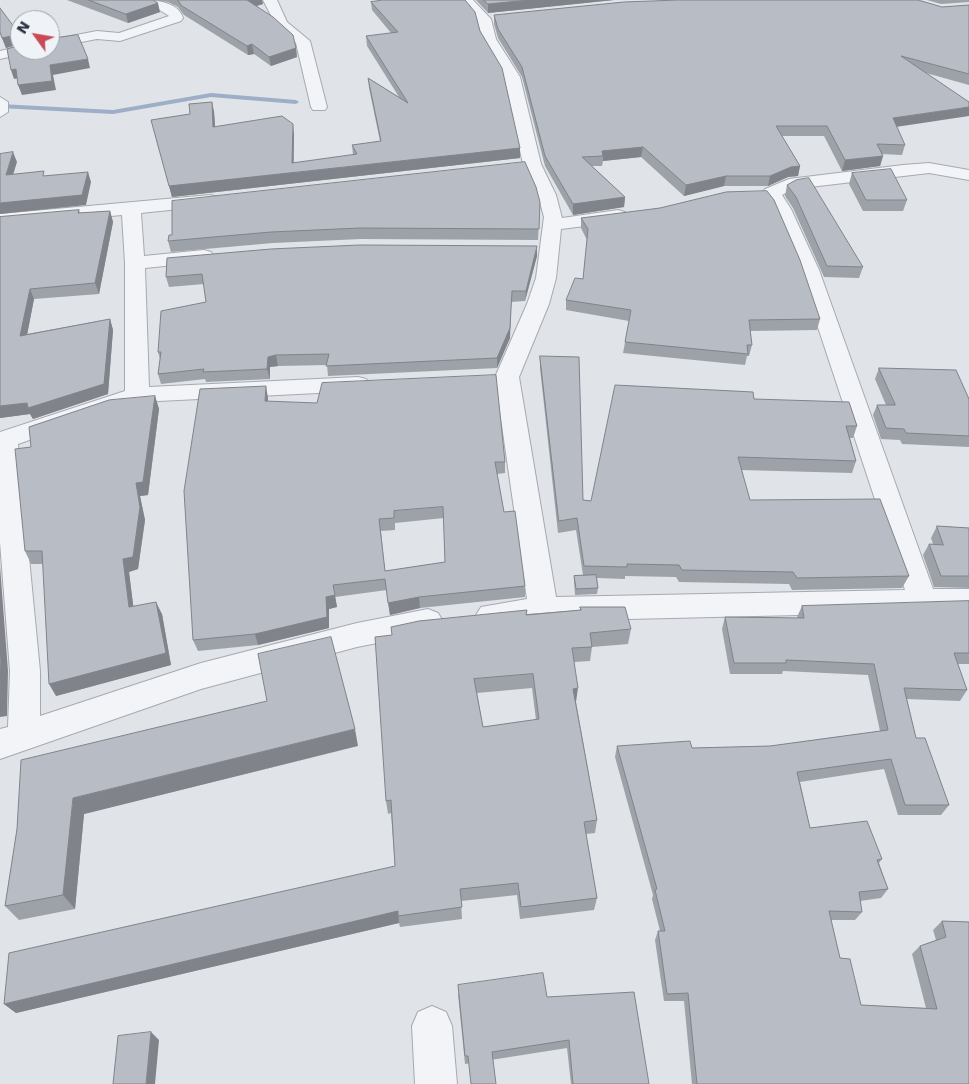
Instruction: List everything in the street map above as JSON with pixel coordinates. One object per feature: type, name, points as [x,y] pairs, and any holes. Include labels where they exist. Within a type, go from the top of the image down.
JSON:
[{"type":"street","points":[[60,42],[97,35],[120,37],[176,18],[175,14],[152,0]]},
{"type":"street","points":[[273,0],[276,18],[285,30],[303,41],[319,106]]},
{"type":"street","points":[[465,0],[492,18],[489,39],[512,77],[522,165],[547,195],[553,217],[552,225],[540,248],[546,278],[538,304],[497,377],[543,609]]},
{"type":"street","points":[[923,601],[809,270],[782,209],[761,193],[788,184],[862,177],[903,170],[929,168],[969,175]]},
{"type":"street","points":[[0,220],[230,199]]},
{"type":"street","points":[[131,209],[135,263],[137,395]]},
{"type":"street","points":[[552,225],[639,213]]},
{"type":"street","points":[[135,263],[223,254]]},
{"type":"street","points":[[380,383],[137,395],[2,441],[25,671],[12,739],[201,676],[281,653],[411,624],[543,609],[969,600]]},
{"type":"street","points":[[432,1026],[436,1084]]},
{"type":"building","points":[[89,0],[153,0],[158,3],[126,14]]},
{"type":"building","points":[[178,0],[247,0],[273,17],[293,35],[296,48],[269,57],[252,44],[247,46],[182,6]]},
{"type":"building","points":[[383,0],[465,0],[475,12],[480,31],[502,68],[520,148],[169,186],[151,120],[190,114],[189,104],[212,102],[213,127],[282,116],[293,124],[292,163],[357,154],[352,145],[381,141],[368,78],[408,103],[366,36],[398,32],[371,2]]},
{"type":"building","points":[[484,0],[530,0],[488,4]]},
{"type":"building","points":[[679,0],[918,0],[942,7],[969,5],[969,74],[901,56],[969,102],[969,107],[893,118],[905,145],[877,144],[883,156],[845,160],[827,126],[776,126],[800,166],[791,167],[770,176],[726,176],[686,185],[643,147],[602,151],[603,156],[582,157],[625,197],[573,204],[545,156],[522,67],[498,29],[494,15],[624,2]]},
{"type":"building","points":[[0,8],[10,22],[10,36],[2,38],[0,32]]},
{"type":"building","points":[[78,35],[88,59],[50,65],[52,81],[18,85],[16,69],[11,70],[7,49],[10,48],[10,60],[60,60],[60,38]]},
{"type":"building","points":[[13,152],[6,175],[44,171],[43,176],[88,172],[82,195],[0,203],[0,154]]},
{"type":"building","points":[[525,162],[536,187],[540,202],[539,229],[360,228],[271,232],[168,241],[169,235],[172,235],[172,201]]},
{"type":"building","points":[[891,169],[907,200],[866,200],[852,173]]},
{"type":"building","points":[[809,178],[863,267],[827,266],[796,197],[787,185],[796,180]]},
{"type":"building","points":[[767,191],[774,200],[800,260],[820,319],[749,320],[752,345],[747,345],[748,354],[625,342],[631,310],[566,300],[575,278],[583,279],[588,229],[581,218],[660,208],[726,192]]},
{"type":"building","points":[[79,210],[78,213],[110,211],[95,283],[30,289],[20,336],[110,319],[104,384],[28,408],[27,403],[0,406],[0,217]]},
{"type":"building","points":[[360,245],[537,246],[526,291],[512,291],[510,328],[497,358],[326,366],[329,354],[276,355],[268,357],[267,369],[203,372],[204,369],[158,374],[161,352],[158,352],[161,311],[206,302],[202,274],[166,277],[167,258],[271,249]]},
{"type":"building","points":[[540,356],[579,357],[583,500],[591,501],[615,385],[753,392],[754,399],[849,402],[857,426],[846,426],[856,461],[738,457],[750,500],[880,499],[909,576],[797,578],[793,572],[682,570],[679,565],[627,564],[627,567],[584,566],[577,518],[559,521]]},
{"type":"building","points":[[879,368],[956,370],[969,399],[969,436],[906,433],[904,429],[886,428],[877,405],[895,405]]},
{"type":"building","points":[[496,375],[505,462],[495,462],[504,512],[515,511],[525,586],[419,597],[388,603],[385,579],[333,585],[335,595],[326,597],[327,617],[255,634],[193,640],[184,491],[200,389],[266,386],[265,401],[317,403],[322,383]],"holes":[[[443,507],[445,562],[385,571],[379,519],[394,518],[394,511]]]},
{"type":"building","points":[[155,396],[143,482],[136,483],[140,507],[133,557],[123,559],[129,607],[156,602],[166,653],[49,684],[42,551],[25,551],[15,449],[31,447],[29,427],[109,400]]},
{"type":"building","points":[[937,526],[969,528],[969,576],[941,576],[929,544],[943,545]]},
{"type":"building","points":[[596,575],[598,588],[576,589],[574,576]]},
{"type":"building","points":[[969,601],[969,653],[954,653],[967,690],[904,688],[916,738],[925,738],[949,805],[905,805],[891,759],[797,772],[810,828],[867,821],[882,859],[877,860],[888,889],[859,892],[862,912],[829,911],[840,958],[850,959],[861,1005],[937,1009],[920,946],[946,937],[942,921],[969,922],[969,1084],[697,1084],[688,993],[667,994],[658,931],[665,931],[655,890],[657,889],[617,746],[690,741],[692,748],[770,746],[888,730],[874,664],[786,660],[786,663],[734,663],[725,617],[804,618],[802,606]]},
{"type":"building","points":[[580,607],[625,607],[631,629],[590,633],[592,647],[572,648],[578,688],[573,689],[597,820],[584,822],[597,898],[521,907],[518,883],[460,889],[462,907],[398,916],[398,911],[4,1004],[9,953],[395,866],[391,800],[386,801],[375,637],[392,635],[391,627],[419,621],[527,610],[526,615],[581,610]],"holes":[[[533,674],[539,719],[483,727],[474,679]]]},
{"type":"building","points":[[331,637],[355,729],[73,798],[63,895],[5,906],[17,829],[21,760],[267,701],[258,654]]},
{"type":"building","points":[[0,643],[1,661],[0,692]]},
{"type":"building","points":[[543,973],[547,997],[634,992],[649,1084],[573,1084],[569,1040],[492,1052],[496,1084],[471,1084],[468,1056],[465,1056],[458,985]]},
{"type":"building","points":[[151,1032],[146,1084],[113,1084],[118,1036]]},
{"type":"waterway","points":[[0,106],[113,112],[211,95],[296,102]]}]
